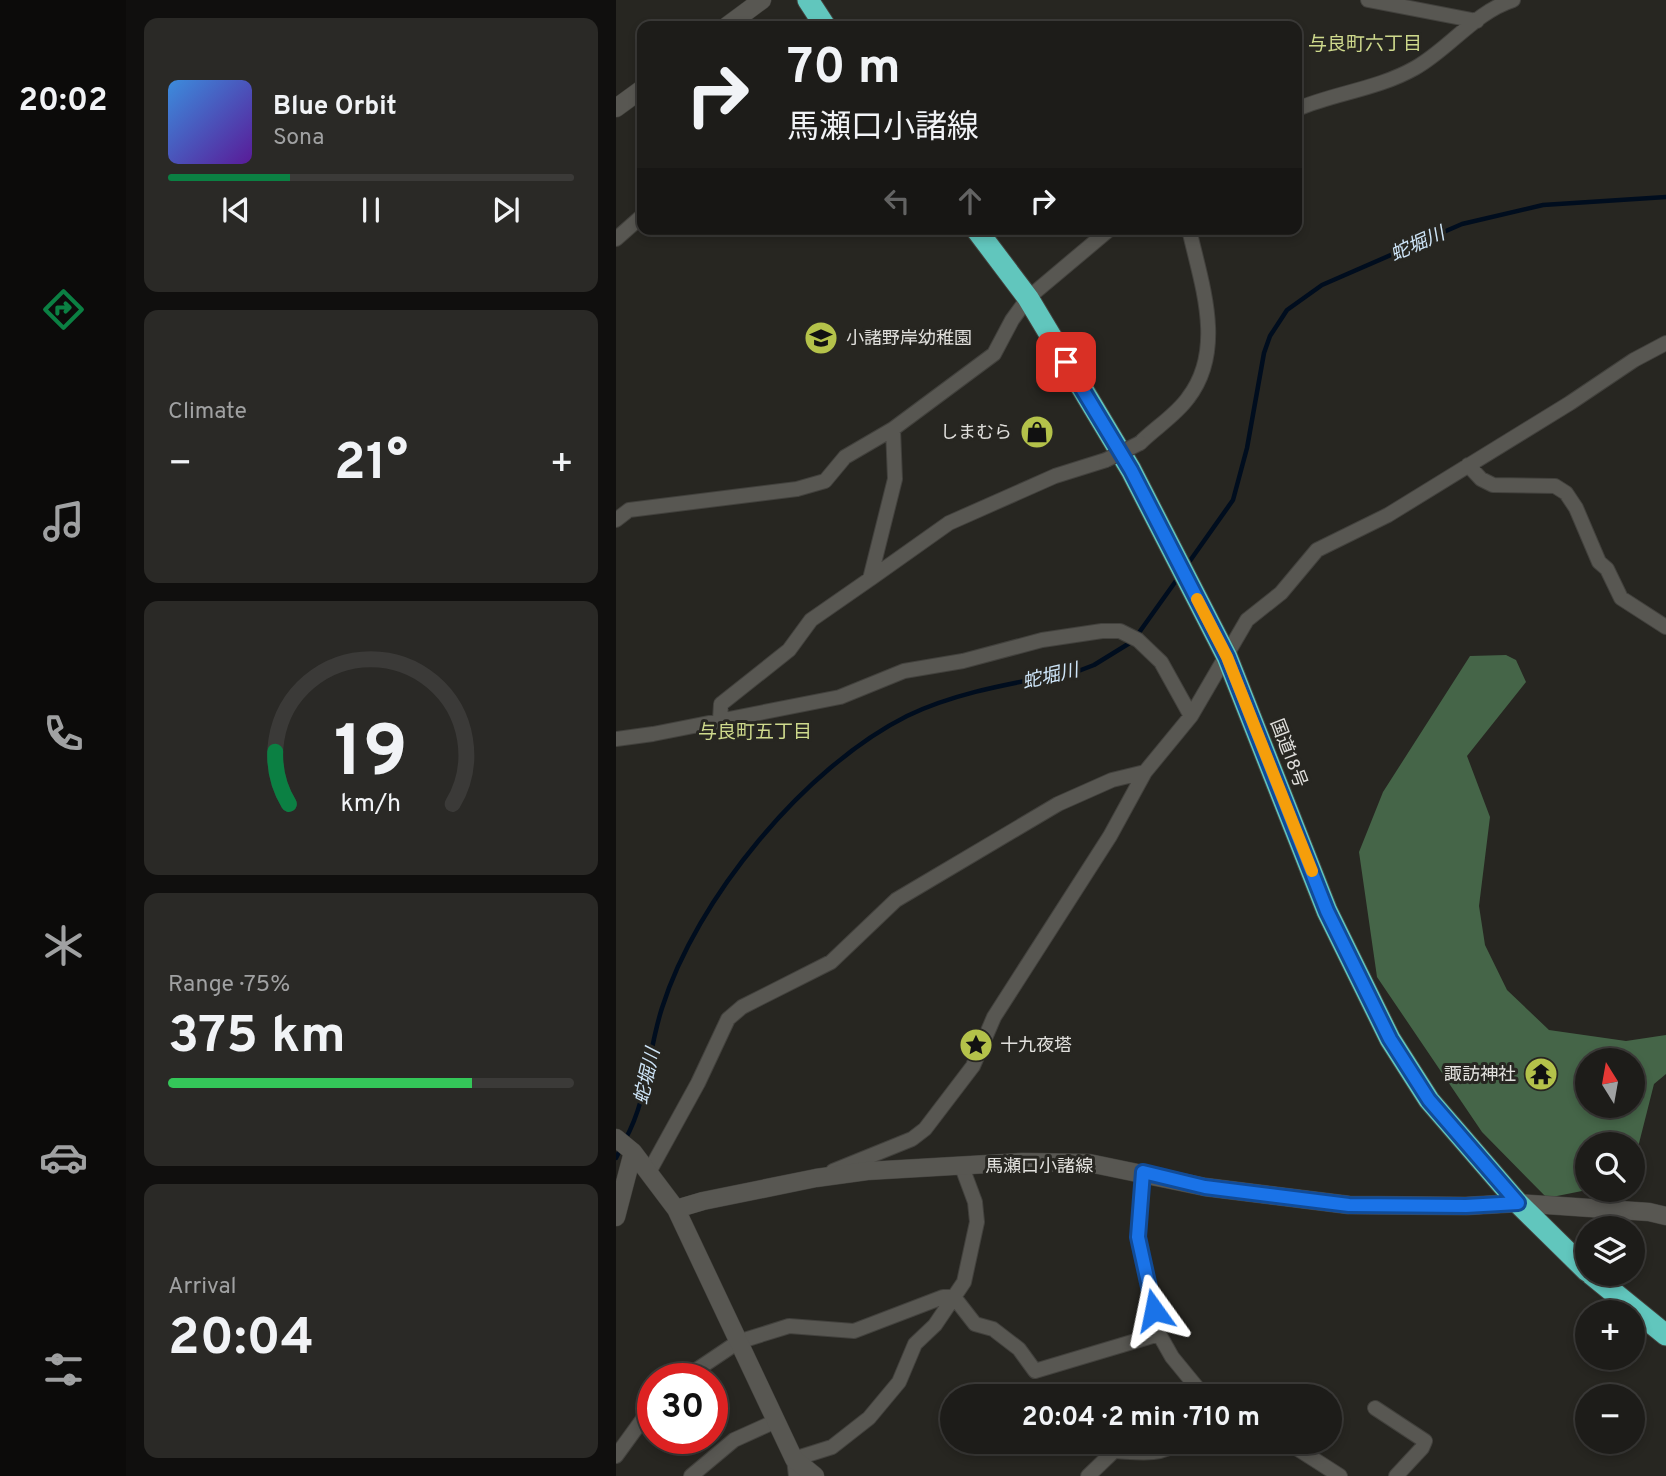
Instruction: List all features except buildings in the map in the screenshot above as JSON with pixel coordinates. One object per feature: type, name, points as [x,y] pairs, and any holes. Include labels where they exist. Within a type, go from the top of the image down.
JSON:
[{"type":"highway","points":[[808,0],[822,21]]},
{"type":"highway","name":"国道18号","points":[[981,235],[1028,298],[1131,470],[1227,657],[1327,911],[1390,1039],[1429,1100],[1518,1203],[1575,1258]]},
{"type":"highway","name":"国道18号","points":[[1606,1286],[1666,1335]]},
{"type":"main road","points":[[734,21],[762,0]]},
{"type":"main road","points":[[616,108],[637,93]]},
{"type":"main road","points":[[616,1138],[633,1153],[677,1209],[795,1467],[815,1476]]},
{"type":"main road","points":[[616,1217],[633,1153]]},
{"type":"main road","name":"馬瀬口小諸線","points":[[677,1209],[703,1201],[816,1178],[867,1171],[1022,1162],[1089,1163],[1143,1172],[1205,1187],[1349,1205],[1466,1206],[1518,1203],[1649,1212],[1666,1216]]},
{"type":"street","points":[[1367,0],[1477,21]]},
{"type":"street","points":[[1302,107],[1379,83],[1414,68],[1503,3],[1513,0]]},
{"type":"street","points":[[616,239],[637,220]]},
{"type":"street","points":[[616,520],[629,510],[797,489],[825,481],[845,457],[893,429],[994,354],[1012,320],[1028,298],[1103,235]]},
{"type":"street","points":[[720,720],[721,704],[789,650],[811,620],[949,523],[1055,476],[1105,460],[1140,443],[1188,398],[1207,361],[1208,325],[1190,235]]},
{"type":"street","points":[[816,1178],[912,1139],[925,1129],[972,1066],[995,1017],[1110,836],[1145,772],[1191,716],[1247,620],[1281,593],[1317,550],[1388,515],[1570,403],[1634,360],[1666,343]]},
{"type":"street","points":[[870,579],[895,480],[893,429]]},
{"type":"street","points":[[1468,466],[1480,479],[1493,485],[1555,486],[1566,493],[1620,598],[1666,627]]},
{"type":"street","points":[[616,739],[840,698],[904,671],[963,660],[1042,640],[1102,631],[1120,631],[1138,640],[1161,662],[1191,716]]},
{"type":"street","points":[[649,1172],[698,1083],[728,1019],[742,1007],[831,962],[896,900],[1058,804],[1112,780],[1145,772]]},
{"type":"street","points":[[795,1467],[832,1447],[869,1418],[899,1382],[915,1344],[934,1325],[964,1282],[977,1222],[975,1202],[962,1167]]},
{"type":"street","points":[[1143,1172],[1138,1237],[1159,1334],[1172,1357],[1194,1384]]},
{"type":"street","points":[[707,1363],[738,1342],[789,1326],[854,1331],[943,1297],[954,1297]]},
{"type":"street","points":[[954,1297],[975,1324],[993,1329],[1018,1349],[1035,1371],[1159,1334]]},
{"type":"street","points":[[1375,1408],[1425,1441],[1422,1448],[1396,1476]]},
{"type":"street","points":[[691,1476],[734,1440],[776,1421]]},
{"type":"street","points":[[616,1456],[637,1427]]},
{"type":"street","points":[[1087,1476],[1111,1454]]},
{"type":"street","points":[[1306,1454],[1340,1476]]},
{"type":"green space","points":[[1506,655],[1516,660],[1526,682],[1467,756],[1490,817],[1479,906],[1485,945],[1507,990],[1549,1030],[1626,1041],[1666,1035],[1666,1074],[1654,1084],[1642,1132],[1575,1132],[1575,1192],[1547,1198],[1482,1132],[1377,977],[1359,852],[1383,792],[1470,656]]},
{"type":"waterway","name":"蛇堀川","points":[[1187,565],[1233,500],[1247,448],[1264,353],[1270,336],[1287,310],[1322,285],[1462,224],[1543,205],[1666,197]]},
{"type":"waterway","name":"蛇堀川","points":[[625,1140],[639,1107],[657,1025],[678,966],[700,924],[728,881],[759,840],[794,802],[830,768],[869,739],[907,716],[970,693],[1094,665],[1133,641],[1178,578]]},
{"type":"waterway","name":"蛇堀川","points":[[616,1158],[621,1148]]},
{"type":"slow traffic","points":[[1197,599],[1227,657],[1312,871]]},
{"type":"place","name":"小諸野岸幼稚園","points":[[821,338]]},
{"type":"place","name":"しまむら","points":[[1037,432]]},
{"type":"place","name":"十九夜塔","points":[[976,1045]]},
{"type":"place","name":"諏訪神社","points":[[1541,1074]]},
{"type":"district","name":"与良町六丁目","points":[[1365,43]]},
{"type":"district","name":"与良町五丁目","points":[[755,731]]},
{"type":"route","points":[[1066,362],[1131,470],[1227,657],[1327,911],[1390,1039],[1429,1100],[1518,1203],[1466,1206],[1349,1205],[1205,1187],[1143,1172],[1138,1237],[1154,1310]]}]
